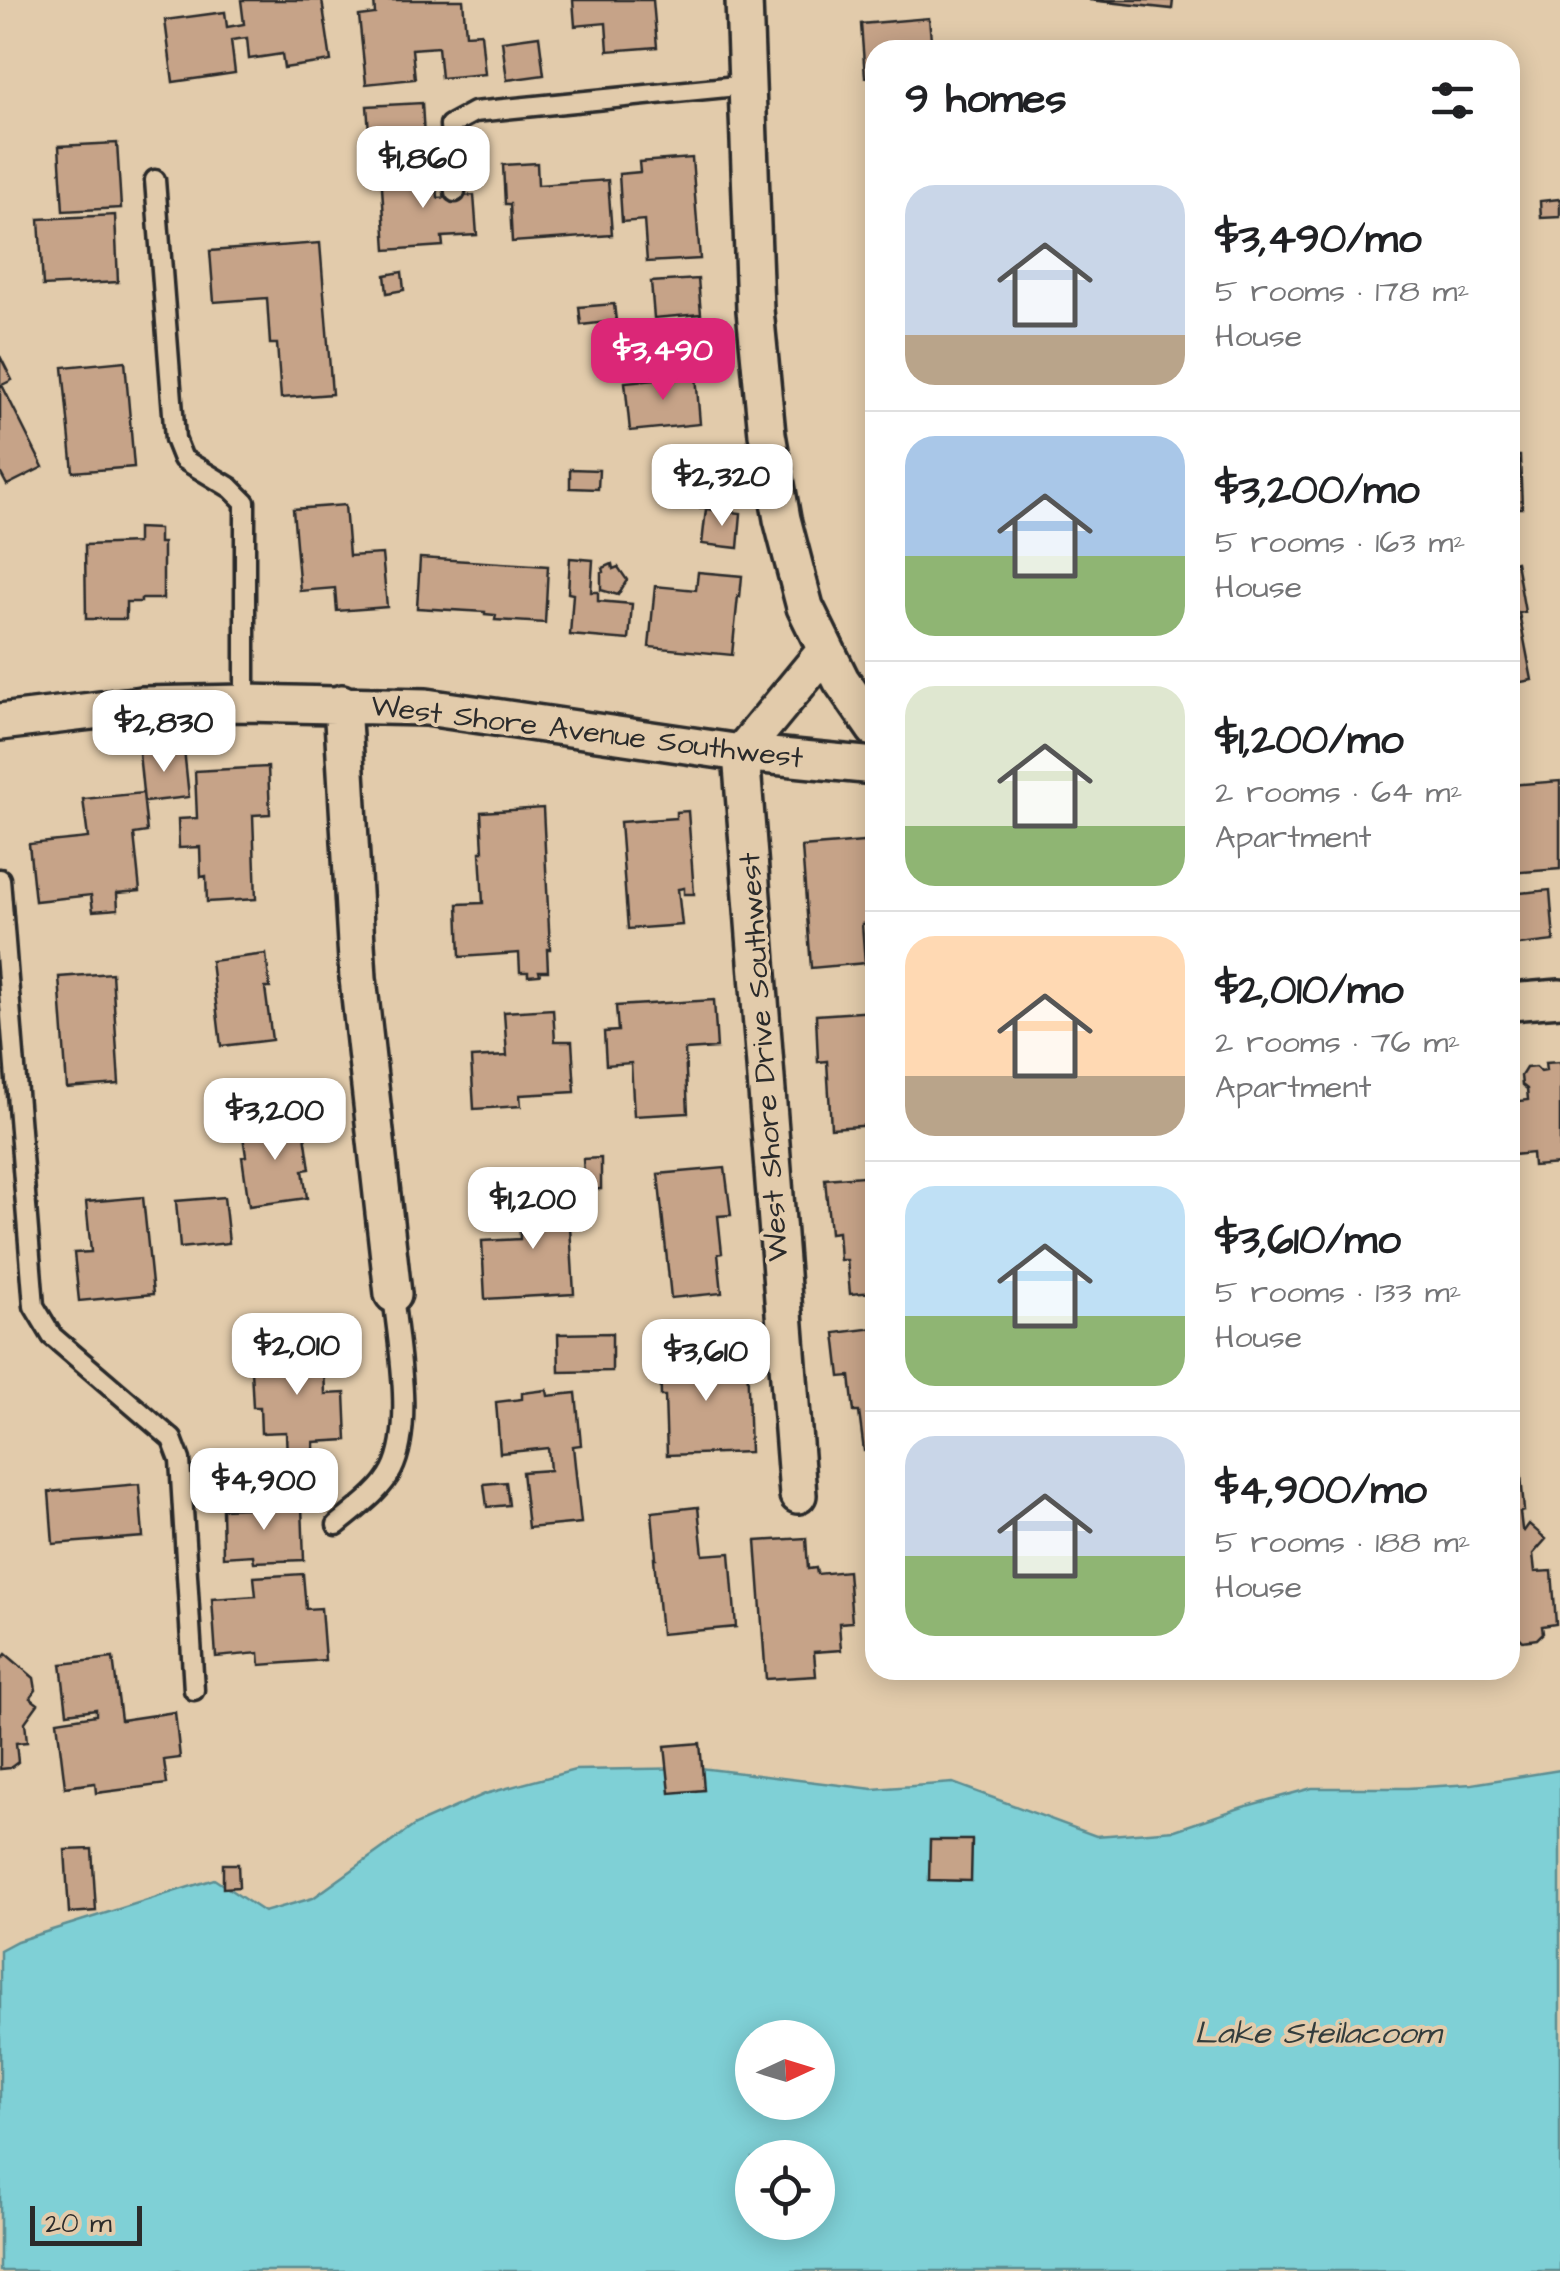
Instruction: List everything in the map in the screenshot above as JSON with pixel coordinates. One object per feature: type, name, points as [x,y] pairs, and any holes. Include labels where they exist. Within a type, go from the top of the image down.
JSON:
[{"type":"street","points":[[744,0],[755,310],[767,434],[782,519],[805,607],[840,680],[865,715]]},
{"type":"street","points":[[741,753],[826,650]]},
{"type":"street","name":"West Shore Avenue Southwest","points":[[0,722],[142,706],[245,702],[426,708],[741,753],[865,765]]},
{"type":"street","points":[[342,704],[358,978],[394,1294]]},
{"type":"street","name":"West Shore Drive Southwest","points":[[741,753],[798,1494]]},
{"type":"street","points":[[1520,1001],[1560,998]]},
{"type":"lane","points":[[455,192],[450,125],[474,112],[747,85]]},
{"type":"lane","points":[[155,180],[175,440],[183,458],[231,488],[245,502],[245,702]]},
{"type":"lane","points":[[0,880],[34,1306],[52,1336],[172,1439],[180,1460],[194,1690]]},
{"type":"lane","points":[[338,1524],[392,1472],[402,1442],[403,1404],[394,1294]]},
{"type":"water","name":"Lake Steilacoom","points":[[700,1768],[873,1789],[953,1783],[1096,1836],[1175,1830],[1312,1788],[1472,1784],[1560,1770],[1560,2271],[0,2271],[0,1950],[17,1941],[214,1879],[264,1912],[313,1898],[415,1825],[485,1794],[575,1770]]},
{"type":"building","points":[[241,0],[322,0],[331,61],[284,68],[282,54],[249,59],[247,38],[231,40],[235,73],[173,82],[165,20],[225,12],[227,27],[244,24]]},
{"type":"building","points":[[374,0],[463,0],[466,34],[481,33],[485,74],[441,78],[438,47],[412,49],[415,79],[366,84],[359,16],[375,14]]},
{"type":"building","points":[[573,0],[653,0],[657,47],[608,51],[606,23],[575,26]]},
{"type":"building","points":[[1089,0],[1173,0],[1172,9]]},
{"type":"building","points":[[929,18],[931,40],[865,40],[865,77],[861,24]]},
{"type":"building","points":[[539,36],[544,75],[507,80],[502,41]]},
{"type":"building","points":[[422,103],[425,153],[371,157],[367,106]]},
{"type":"building","points":[[117,143],[121,208],[63,211],[59,146]]},
{"type":"building","points":[[692,158],[700,259],[647,262],[644,220],[622,222],[619,174],[640,172],[639,162]]},
{"type":"building","points":[[537,163],[538,185],[608,180],[612,235],[512,242],[503,165]]},
{"type":"building","points":[[436,167],[438,198],[474,195],[477,235],[442,237],[443,246],[386,250],[381,171]]},
{"type":"building","points":[[1560,199],[1560,217],[1541,218],[1540,201]]},
{"type":"building","points":[[115,215],[118,282],[43,286],[39,219]]},
{"type":"building","points":[[320,243],[332,394],[281,398],[277,344],[270,344],[267,298],[214,302],[210,251]]},
{"type":"building","points":[[402,272],[404,290],[387,293],[385,275]]},
{"type":"building","points":[[698,279],[701,314],[654,318],[651,282]]},
{"type":"building","points":[[614,304],[616,321],[581,325],[579,307]]},
{"type":"building","points":[[0,356],[12,380],[2,385],[43,467],[7,485],[0,472]]},
{"type":"building","points":[[125,361],[134,467],[73,472],[63,367]]},
{"type":"building","points":[[696,375],[700,424],[630,431],[625,382]]},
{"type":"building","points":[[654,463],[715,465],[714,508],[672,507],[673,487],[654,487]]},
{"type":"building","points":[[570,469],[599,470],[598,489],[570,488]]},
{"type":"building","points":[[345,505],[349,556],[382,554],[387,607],[337,611],[335,588],[300,591],[293,509]]},
{"type":"building","points":[[706,509],[741,513],[738,548],[702,544]]},
{"type":"building","points":[[137,528],[159,529],[159,543],[163,543],[163,599],[126,602],[126,619],[86,619],[85,545],[137,543]]},
{"type":"building","points":[[420,558],[548,566],[545,623],[495,620],[496,615],[485,612],[417,608]]},
{"type":"building","points":[[570,558],[593,560],[591,592],[598,592],[598,601],[632,604],[629,640],[570,635]]},
{"type":"building","points":[[612,564],[627,580],[618,595],[601,590],[603,568]]},
{"type":"building","points":[[698,572],[742,576],[732,655],[649,647],[655,586],[696,590]]},
{"type":"building","points":[[1520,584],[1525,612],[1520,613]]},
{"type":"building","points":[[1520,618],[1532,680],[1520,682]]},
{"type":"building","points":[[184,749],[189,797],[144,802],[139,753]]},
{"type":"building","points":[[268,767],[270,814],[253,815],[256,899],[207,902],[200,847],[179,848],[178,819],[197,818],[195,771]]},
{"type":"building","points":[[1560,781],[1560,869],[1520,872],[1520,784]]},
{"type":"building","points":[[143,793],[147,832],[134,834],[140,891],[117,893],[118,909],[93,911],[91,895],[35,901],[29,844],[88,838],[83,799]]},
{"type":"building","points":[[543,808],[548,971],[528,976],[528,972],[520,972],[519,953],[460,957],[458,904],[483,903],[481,812]]},
{"type":"building","points":[[688,811],[694,894],[678,889],[682,925],[628,929],[620,822],[676,818],[676,812]]},
{"type":"building","points":[[865,842],[865,963],[811,968],[802,847]]},
{"type":"building","points":[[1550,890],[1554,941],[1520,945],[1520,893]]},
{"type":"building","points":[[266,954],[270,988],[265,988],[272,1040],[221,1046],[211,961]]},
{"type":"building","points":[[112,973],[119,1084],[67,1088],[59,977]]},
{"type":"building","points":[[714,1000],[717,1048],[685,1050],[688,1113],[634,1116],[631,1063],[606,1065],[604,1032],[618,1031],[616,1006]]},
{"type":"building","points":[[553,1009],[555,1041],[572,1041],[575,1092],[520,1095],[521,1106],[474,1109],[471,1058],[507,1056],[504,1012]]},
{"type":"building","points":[[865,1012],[865,1126],[831,1128],[827,1061],[818,1062],[816,1015]]},
{"type":"building","points":[[1560,1062],[1560,1164],[1533,1166],[1532,1153],[1520,1154],[1520,1101],[1528,1100],[1521,1076],[1526,1068],[1546,1071],[1545,1063]]},
{"type":"building","points":[[303,1121],[310,1169],[303,1170],[307,1198],[249,1206],[242,1129]]},
{"type":"building","points":[[601,1158],[601,1189],[585,1190],[583,1159]]},
{"type":"building","points":[[725,1168],[731,1215],[718,1216],[722,1293],[671,1298],[658,1174]]},
{"type":"building","points":[[865,1176],[865,1293],[850,1294],[847,1260],[840,1260],[838,1232],[830,1233],[825,1179]]},
{"type":"building","points":[[568,1193],[574,1294],[485,1299],[482,1241],[520,1239],[518,1195]]},
{"type":"building","points":[[143,1197],[153,1294],[79,1301],[74,1253],[91,1252],[86,1202]]},
{"type":"building","points":[[224,1197],[229,1243],[180,1248],[176,1201]]},
{"type":"building","points":[[865,1329],[865,1451],[859,1412],[854,1412],[850,1376],[840,1377],[835,1333]]},
{"type":"building","points":[[612,1333],[612,1371],[559,1372],[558,1334]]},
{"type":"building","points":[[323,1342],[325,1394],[345,1393],[347,1440],[314,1442],[314,1458],[287,1459],[286,1432],[261,1433],[260,1407],[253,1407],[250,1351]]},
{"type":"building","points":[[747,1355],[750,1452],[667,1455],[660,1358]]},
{"type":"building","points":[[547,1390],[548,1396],[576,1393],[581,1445],[573,1446],[581,1523],[528,1528],[522,1472],[550,1470],[548,1448],[500,1453],[496,1402],[522,1399],[522,1393]]},
{"type":"building","points":[[253,1458],[256,1488],[222,1491],[220,1461]]},
{"type":"building","points":[[1520,1463],[1524,1511],[1520,1512]]},
{"type":"building","points":[[506,1482],[509,1505],[487,1507],[484,1484]]},
{"type":"building","points":[[139,1484],[143,1537],[53,1544],[49,1492]]},
{"type":"building","points":[[302,1506],[304,1560],[254,1562],[253,1555],[223,1557],[222,1509]]},
{"type":"building","points":[[698,1507],[703,1555],[730,1553],[736,1627],[661,1634],[652,1512]]},
{"type":"building","points":[[1520,1512],[1522,1529],[1529,1524],[1546,1539],[1533,1554],[1535,1572],[1552,1571],[1556,1624],[1542,1626],[1543,1633],[1537,1639],[1523,1641]]},
{"type":"building","points":[[806,1538],[808,1569],[816,1568],[817,1574],[848,1571],[852,1622],[839,1623],[841,1650],[814,1652],[816,1676],[766,1679],[756,1541]]},
{"type":"building","points":[[303,1574],[306,1609],[321,1608],[325,1660],[260,1665],[259,1653],[216,1657],[212,1599],[256,1596],[254,1577]]},
{"type":"building","points":[[6,1654],[34,1678],[36,1690],[30,1698],[38,1704],[25,1722],[27,1742],[16,1743],[18,1762],[0,1769],[0,1661]]},
{"type":"building","points":[[113,1658],[121,1720],[175,1712],[180,1758],[164,1760],[167,1784],[96,1793],[95,1783],[65,1787],[57,1721],[96,1715],[96,1709],[67,1713],[61,1664]]},
{"type":"building","points":[[700,1743],[704,1790],[670,1793],[665,1746]]},
{"type":"building","points":[[930,1840],[972,1840],[971,1881],[929,1880]]},
{"type":"building","points":[[92,1849],[96,1911],[69,1913],[65,1850]]},
{"type":"building","points":[[223,1864],[238,1864],[239,1887],[223,1888]]}]
